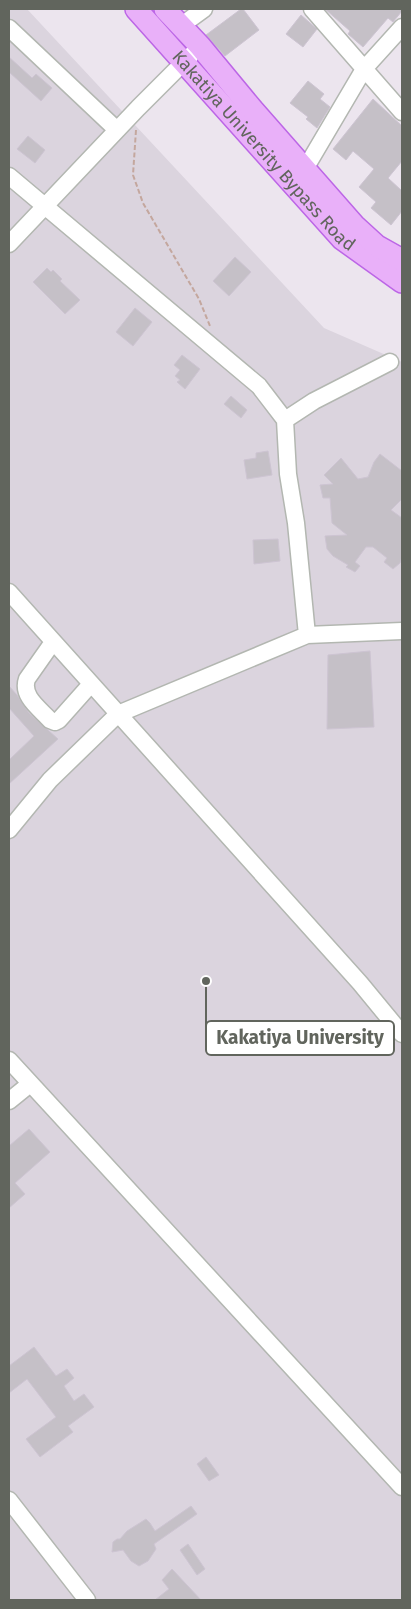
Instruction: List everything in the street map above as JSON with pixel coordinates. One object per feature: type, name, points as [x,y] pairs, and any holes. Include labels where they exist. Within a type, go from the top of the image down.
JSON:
[{"type":"main road","name":"Kakatiya University Bypass Road","points":[[136,9],[342,239],[402,282]]},
{"type":"main road","name":"Kakatiya University Bypass Road","points":[[166,9],[354,225],[377,246],[402,260]]},
{"type":"street","points":[[182,26],[204,9]]},
{"type":"street","points":[[312,9],[402,112]]},
{"type":"street","points":[[305,169],[364,69],[402,27]]},
{"type":"street","points":[[9,28],[117,130]]},
{"type":"street","points":[[9,244],[138,108],[200,46]]},
{"type":"street","points":[[9,176],[259,386],[285,420],[288,474],[296,523],[307,635]]},
{"type":"street","points":[[285,420],[314,401],[390,362]]},
{"type":"street","points":[[10,596],[360,983],[402,1034]]},
{"type":"street","points":[[9,830],[50,780],[118,714],[307,635],[402,631]]},
{"type":"street","points":[[53,642],[28,679],[25,686],[28,697],[50,720],[55,722],[59,720],[91,684]]},
{"type":"street","points":[[9,1060],[402,1487]]},
{"type":"street","points":[[9,1101],[30,1084]]},
{"type":"street","points":[[11,1506],[87,1600]]},
{"type":"path","points":[[138,108],[134,174],[143,203],[199,299],[210,327]]},
{"type":"shaded area","points":[[9,9],[27,9],[324,328],[402,362],[402,1600],[9,1600]]},
{"type":"building","points":[[243,9],[259,30],[225,56],[206,35]]},
{"type":"building","points":[[325,9],[402,9],[402,11],[393,22],[388,18],[363,47],[348,34],[350,31]]},
{"type":"building","points":[[301,15],[317,29],[303,47],[286,34]]},
{"type":"building","points":[[9,57],[32,78],[36,74],[52,88],[41,101],[9,72]]},
{"type":"building","points":[[308,81],[324,94],[320,99],[330,107],[317,128],[306,119],[308,117],[290,103]]},
{"type":"building","points":[[373,99],[402,126],[402,161],[388,178],[402,191],[402,211],[391,225],[371,208],[376,202],[359,187],[374,169],[353,151],[346,160],[333,149]]},
{"type":"building","points":[[28,136],[45,150],[35,163],[17,149]]},
{"type":"building","points":[[235,257],[251,272],[229,296],[213,281]]},
{"type":"building","points":[[47,268],[51,272],[53,270],[62,279],[60,281],[80,300],[65,314],[33,282]]},
{"type":"building","points":[[135,308],[152,322],[133,346],[116,332]]},
{"type":"building","points":[[182,355],[200,369],[185,389],[177,382],[180,380],[175,376],[180,370],[174,365]]},
{"type":"building","points":[[231,396],[247,410],[241,418],[224,404]]},
{"type":"building","points":[[268,451],[272,475],[247,479],[244,460],[256,458],[256,453]]},
{"type":"building","points":[[380,454],[402,471],[402,499],[391,510],[402,518],[402,557],[400,563],[393,569],[384,562],[387,558],[373,547],[366,547],[355,562],[360,566],[355,572],[346,567],[348,565],[333,556],[327,549],[325,536],[347,535],[332,523],[330,498],[323,498],[320,485],[333,484],[324,475],[341,458],[358,479],[368,477],[374,462]]},
{"type":"building","points":[[278,539],[280,561],[254,564],[253,540]]},
{"type":"building","points":[[370,651],[374,727],[327,729],[328,655]]},
{"type":"building","points":[[9,686],[29,713],[58,739],[9,784],[9,760],[34,736],[9,708]]},
{"type":"building","points":[[29,1129],[50,1152],[15,1183],[25,1194],[9,1208],[9,1146]]},
{"type":"building","points":[[34,1347],[56,1376],[67,1369],[74,1378],[64,1386],[74,1401],[84,1394],[94,1407],[68,1426],[73,1432],[40,1457],[26,1439],[56,1417],[27,1379],[9,1393],[9,1366]]},
{"type":"building","points":[[206,1457],[219,1475],[209,1481],[197,1464]]},
{"type":"building","points":[[191,1506],[197,1514],[154,1544],[156,1549],[148,1561],[139,1566],[131,1561],[123,1550],[112,1552],[113,1542],[120,1539],[127,1531],[146,1519],[155,1531]]},
{"type":"building","points":[[188,1544],[205,1569],[197,1575],[180,1550]]},
{"type":"building","points":[[172,1569],[201,1600],[155,1600],[169,1589],[162,1580]]},
{"type":"place","name":"Kakatiya University","points":[[206,981]]}]
